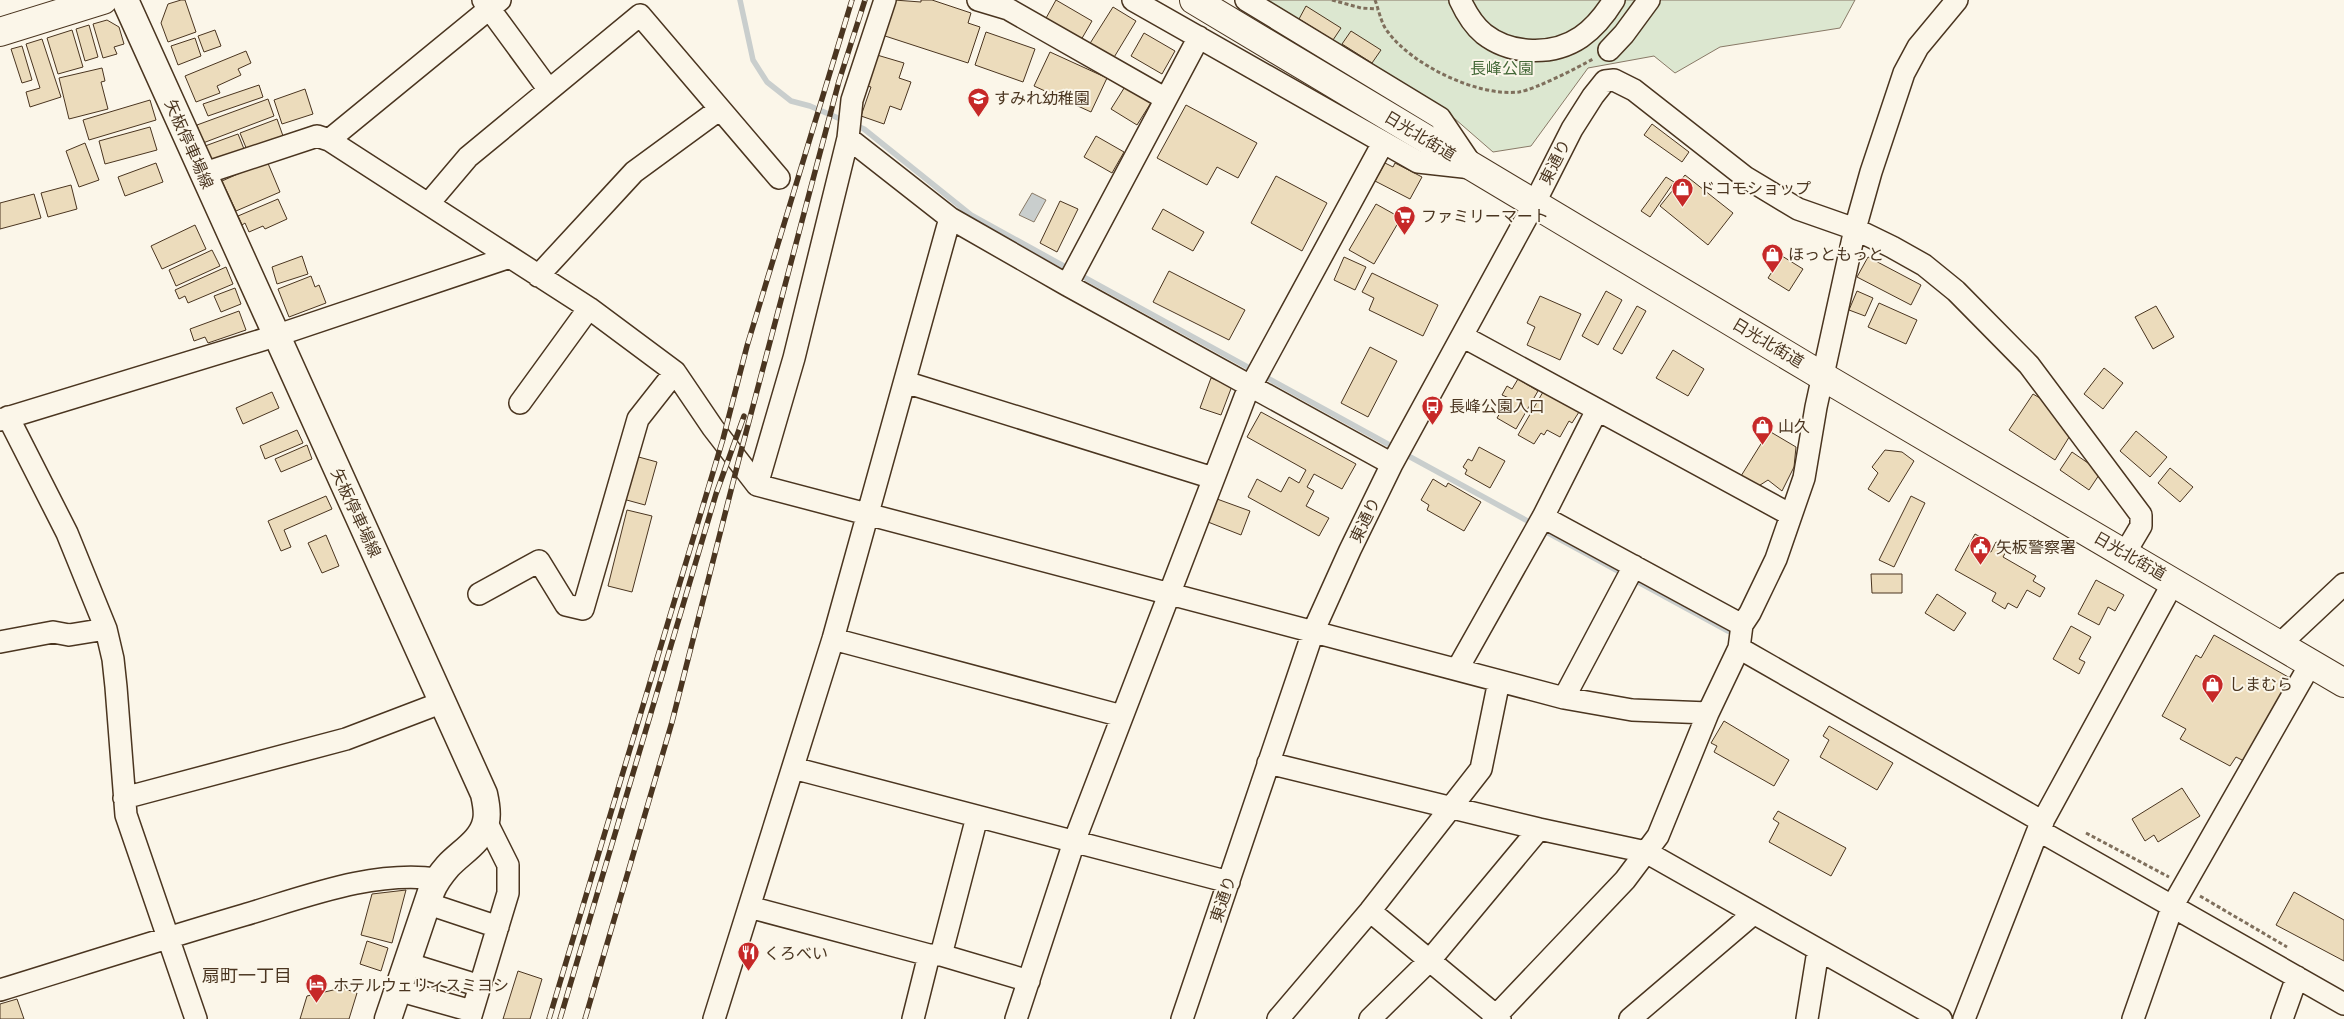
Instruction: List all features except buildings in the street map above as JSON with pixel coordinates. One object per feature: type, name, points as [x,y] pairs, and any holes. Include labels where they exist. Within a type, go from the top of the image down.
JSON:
[{"type":"highway","points":[[0,32],[103,0]]},
{"type":"highway","name":"日光北街道","points":[[1194,0],[1822,376],[2174,581],[2344,683]]},
{"type":"main road","name":"矢板停車場線","points":[[125,0],[202,174],[479,780],[486,808],[486,821]]},
{"type":"main road","points":[[397,991],[426,904],[437,879],[472,844],[482,832],[486,821]]},
{"type":"street","points":[[757,485],[794,358],[848,138],[852,100],[885,0]]},
{"type":"street","points":[[978,0],[1008,8],[1166,99]]},
{"type":"street","points":[[1133,0],[1418,162],[1474,168]]},
{"type":"street","points":[[1246,0],[1440,118],[1474,168]]},
{"type":"street","points":[[1460,0],[1468,16],[1483,34],[1503,46],[1528,51],[1555,49],[1580,38],[1590,30],[1614,0]]},
{"type":"street","points":[[1609,50],[1624,34],[1649,0]]},
{"type":"street","points":[[1370,911],[1496,1018],[1625,880],[1658,836],[1708,713],[1739,648],[1742,625],[1750,613],[1776,558],[1804,478],[1822,376],[1855,229],[1871,172],[1904,73],[1918,47],[1957,0]]},
{"type":"street","points":[[329,140],[490,3],[549,90]]},
{"type":"street","points":[[429,203],[468,157],[640,15],[779,178]]},
{"type":"street","points":[[1066,285],[1199,37]]},
{"type":"street","name":"東通り","points":[[1182,1019],[1313,632],[1392,464],[1534,204],[1572,129],[1605,81],[1614,80],[1634,90],[1745,178],[1798,209],[1855,229]]},
{"type":"street","points":[[538,276],[634,172],[720,108]]},
{"type":"street","points":[[202,174],[317,136],[329,140],[589,308],[675,372],[712,428],[757,485],[868,516],[1458,668],[1564,698],[1632,710],[1708,713]]},
{"type":"street","points":[[848,138],[950,218],[1066,285],[1392,464]]},
{"type":"street","points":[[1016,1019],[1074,842],[1251,386],[1383,142]]},
{"type":"street","points":[[714,1019],[833,640],[950,218]]},
{"type":"street","points":[[1855,229],[1924,266],[1956,291],[2029,365],[2141,515],[2141,526],[2125,553]]},
{"type":"street","points":[[196,1019],[126,816],[116,687],[113,659],[106,629],[67,533],[4,419],[276,336],[510,257]]},
{"type":"street","points":[[520,403],[589,308]]},
{"type":"street","points":[[1462,336],[1791,515]]},
{"type":"street","points":[[479,594],[539,561],[566,605],[583,610],[638,419],[675,372]]},
{"type":"street","points":[[905,382],[1214,478]]},
{"type":"street","points":[[1458,668],[1543,518],[1597,410]]},
{"type":"street","points":[[1543,518],[1742,625]]},
{"type":"street","points":[[1564,698],[1634,566]]},
{"type":"street","points":[[1964,1019],[2040,826],[2174,581]]},
{"type":"street","points":[[2279,645],[2344,584]]},
{"type":"street","points":[[0,642],[53,632],[69,635],[106,629]]},
{"type":"street","points":[[833,640],[1122,716]]},
{"type":"street","points":[[1739,648],[2344,1004]]},
{"type":"street","points":[[2133,1019],[2173,905],[2311,663]]},
{"type":"street","points":[[1278,1019],[1370,911],[1481,769],[1499,681]]},
{"type":"street","points":[[124,798],[346,739],[443,702]]},
{"type":"street","points":[[1268,763],[1539,829],[1646,852],[1941,1019]]},
{"type":"street","points":[[793,768],[1229,882]]},
{"type":"street","points":[[913,1019],[935,955],[977,817]]},
{"type":"street","points":[[397,991],[474,1004],[508,893],[508,866],[486,821]]},
{"type":"street","points":[[1370,1019],[1430,960],[1539,829]]},
{"type":"street","points":[[0,990],[321,892],[376,880],[412,876],[437,879]]},
{"type":"street","points":[[426,904],[498,927]]},
{"type":"street","points":[[749,907],[1029,981]]},
{"type":"street","points":[[1630,1019],[1753,914]]},
{"type":"street","points":[[1807,1019],[1818,951]]},
{"type":"street","points":[[2282,1019],[2297,977]]},
{"type":"street","points":[[397,991],[449,1019]]},
{"type":"path","points":[[1332,0],[1361,8],[1378,9]]},
{"type":"path","points":[[1375,0],[1387,31],[1406,51],[1445,76],[1492,91],[1520,92],[1575,69],[1609,50]]},
{"type":"path","points":[[2084,831],[2184,885],[2294,950]]},
{"type":"green space","name":"長峰公園","points":[[1261,0],[1855,0],[1840,28],[1720,47],[1675,73],[1654,56],[1588,68],[1531,146],[1493,152],[1447,112]]},
{"type":"shaded area","points":[[1032,193],[1046,200],[1034,222],[1019,215]]},
{"type":"waterway","points":[[740,0],[753,60],[767,82],[791,101],[810,106],[845,121]]},
{"type":"waterway","points":[[853,124],[864,129],[971,215],[1395,448]]},
{"type":"waterway","points":[[1403,453],[1533,524]]},
{"type":"waterway","points":[[1541,529],[1728,631]]},
{"type":"railway","points":[[549,1019],[723,439],[747,346],[852,0]]},
{"type":"railway","points":[[585,1019],[672,722],[839,81],[865,0]]},
{"type":"railway","points":[[560,1019],[716,494],[744,416]]},
{"type":"place","name":"すみれ幼稚園","points":[[978,117]]},
{"type":"place","name":"ドコモショップ","points":[[1683,207]]},
{"type":"place","name":"ファミリーマート","points":[[1405,235]]},
{"type":"place","name":"ほっともっと","points":[[1772,273]]},
{"type":"place","name":"長峰公園入口","points":[[1433,425]]},
{"type":"place","name":"山久","points":[[1762,445]]},
{"type":"place","name":"矢板警察署","points":[[1980,566]]},
{"type":"place","name":"しまむら","points":[[2213,703]]},
{"type":"place","name":"くろべい","points":[[748,972]]},
{"type":"place","name":"ホテルウェリィスミヨシ","points":[[317,1004]]},
{"type":"district","name":"扇町一丁目","points":[[247,976]]}]
